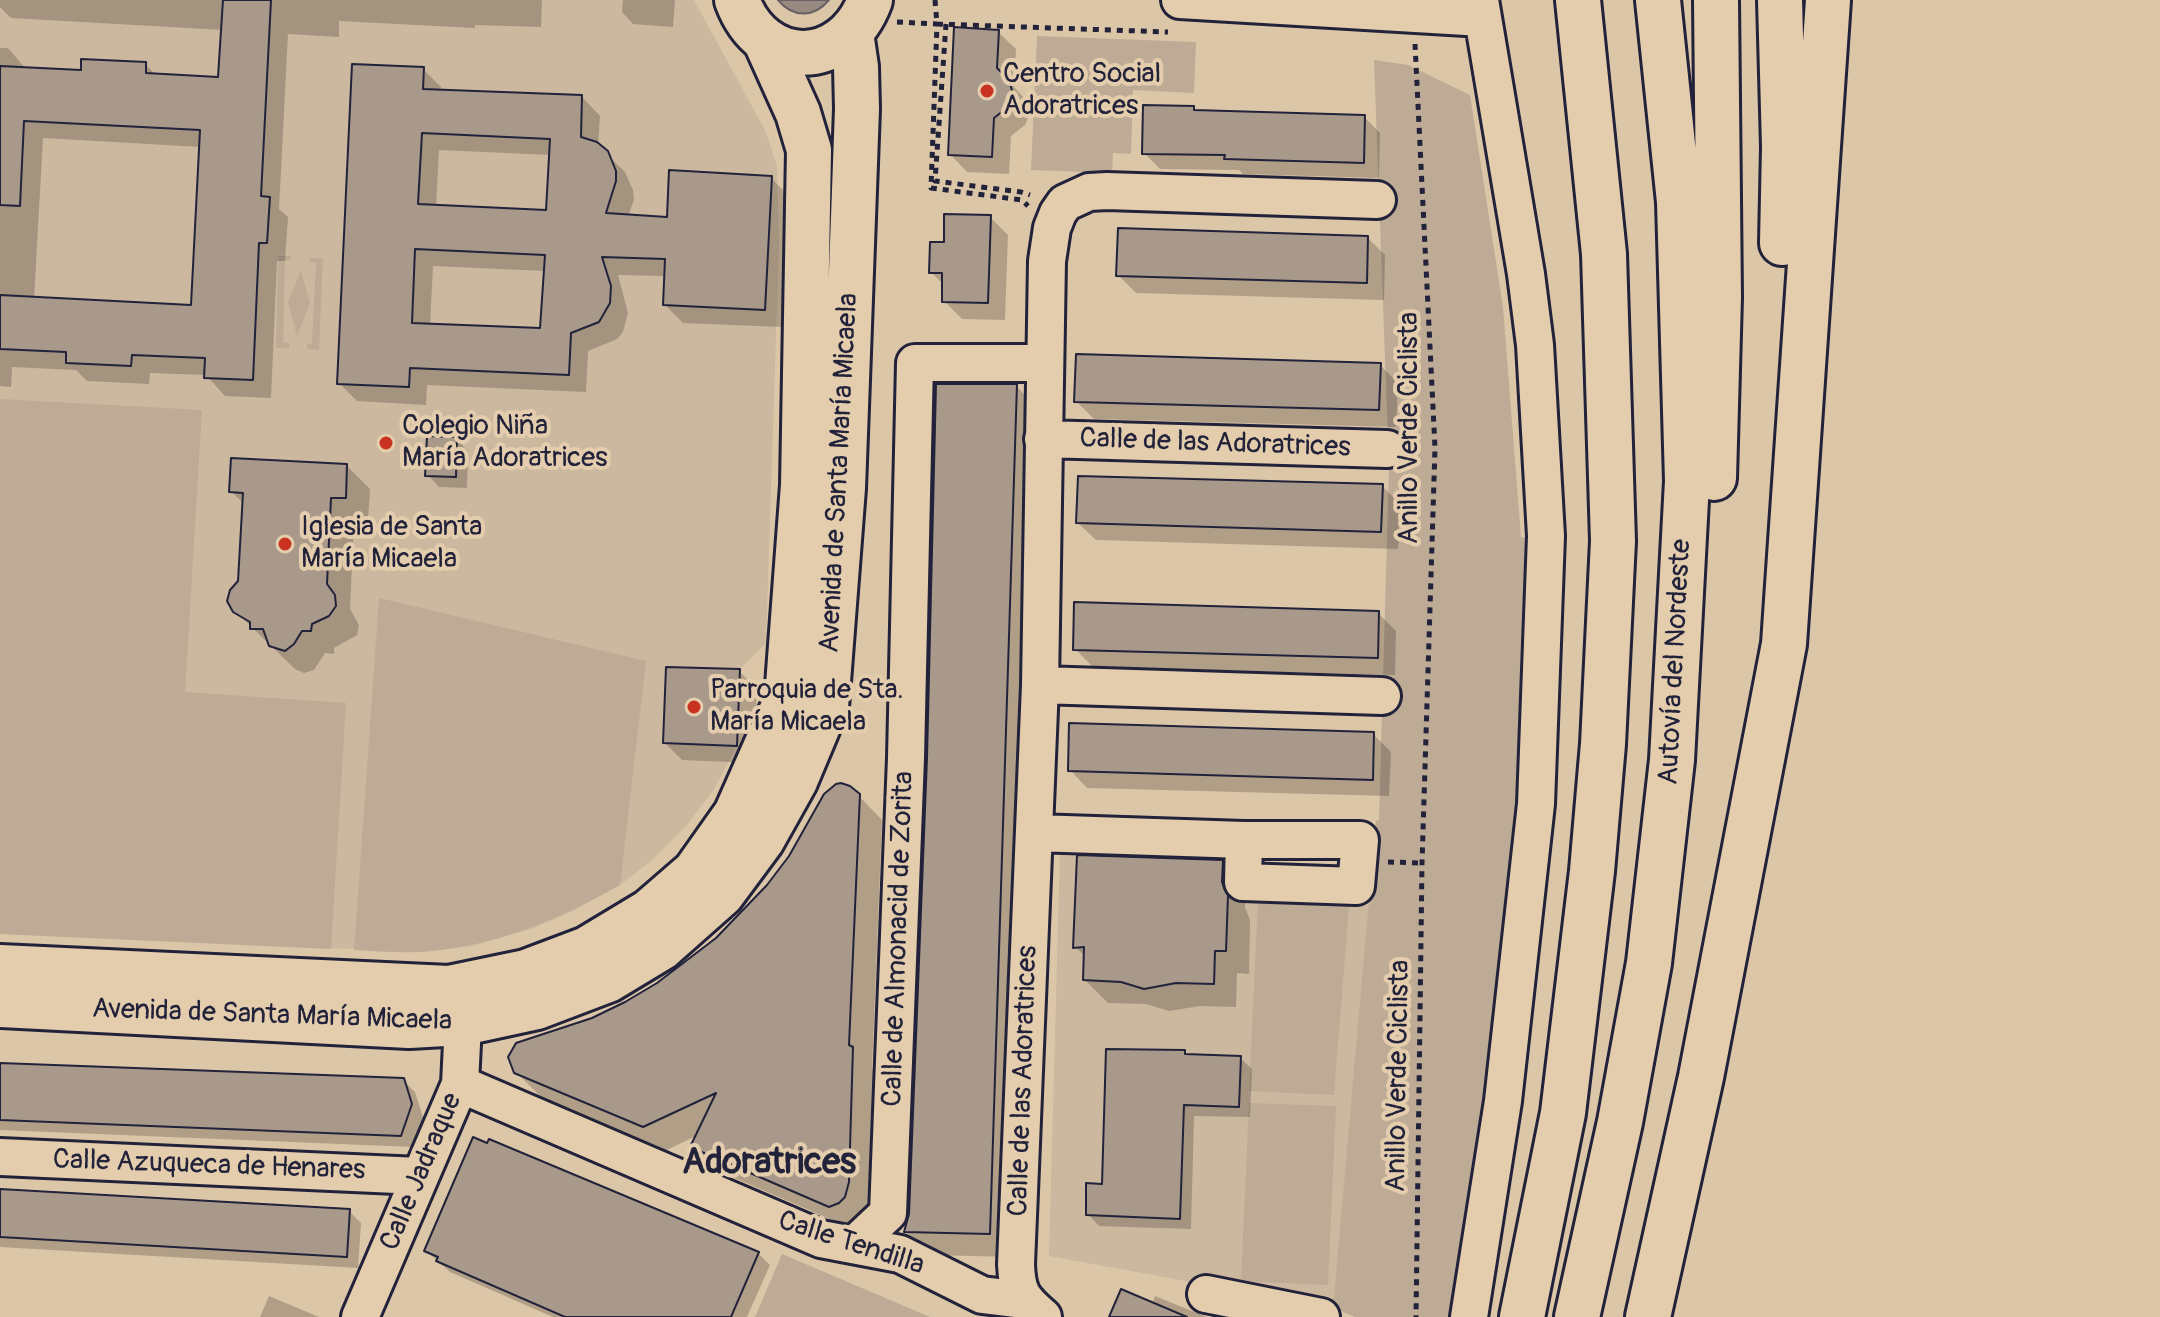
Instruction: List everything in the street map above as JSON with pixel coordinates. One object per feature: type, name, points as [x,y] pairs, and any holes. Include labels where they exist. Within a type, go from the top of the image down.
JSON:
[{"type":"main road","name":"Avenida de Santa María Micaela","points":[[0,967],[449,988],[526,972],[587,949],[650,911],[695,872],[736,814],[787,699],[803,485],[809,150],[798,113],[766,42],[752,30],[737,0]]},
{"type":"main road","points":[[1522,1317],[1563,1113],[1592,871],[1603,744],[1613,541],[1604,254],[1578,0]]},
{"type":"main road","name":"Autovía del Nordeste","points":[[1577,1317],[1620,1122],[1649,963],[1672,760],[1687,481],[1679,202],[1658,0]]},
{"type":"main road","points":[[1672,760],[1711,592],[1719,297],[1716,0]]},
{"type":"main road","points":[[1745,844],[1778,415],[1784,147],[1780,0]]},
{"type":"main road","points":[[1648,1317],[1685,1152],[1784,644],[1828,0]]},
{"type":"main road","name":"Avenida de Santa María Micaela","points":[[0,1005],[409,1026],[463,1023],[537,1007],[608,980],[661,948],[722,894],[762,840],[795,781],[826,707],[843,488],[856,67],[861,17]]},
{"type":"main road","points":[[766,42],[782,50],[801,53],[819,51],[837,44],[861,17]]},
{"type":"main road","points":[[1494,1317],[1536,1111],[1571,850],[1608,625]]},
{"type":"street","points":[[1180,16],[1481,9],[1528,288],[1535,345],[1546,536],[1536,804],[1503,1101],[1469,1317]]},
{"type":"street","points":[[1043,210],[1075,197],[1107,191],[1377,200]]},
{"type":"street","name":"Calle de las Adoratrices","points":[[1034,1309],[1016,1280],[1016,1264],[1035,833],[1044,363],[1047,261],[1052,228],[1043,210]]},
{"type":"street","name":"Calle de Almonacid de Zorita","points":[[854,1245],[888,1213],[906,758],[915,363],[1044,363]]},
{"type":"street","name":"Calle de las Adoratrices","points":[[1043,439],[1387,449]]},
{"type":"street","points":[[1040,685],[1382,696]]},
{"type":"street","points":[[1035,833],[1244,840]]},
{"type":"street","name":"Calle Jadraque","points":[[360,1317],[460,1084],[463,1023]]},
{"type":"street","name":"Calle Tendilla","points":[[460,1084],[821,1239],[900,1254],[976,1306],[1034,1309]]},
{"type":"street","name":"Calle Azuqueca de Henares","points":[[0,1157],[419,1176]]},
{"type":"street","points":[[1206,1294],[1321,1317]]},
{"type":"path","points":[[935,0],[937,24],[931,188],[1022,200],[1043,210]]},
{"type":"path","points":[[937,24],[1180,16]]},
{"type":"path","points":[[946,24],[935,181],[1021,192],[1043,210]]},
{"type":"path","name":"Anillo Verde Ciclista","points":[[1415,41],[1435,448],[1423,818],[1416,1317]]},
{"type":"shaded area","name":"Colegio Niña María Adoratrices","points":[[0,0],[694,0],[766,132],[777,166],[779,244],[766,643],[740,669],[737,746],[713,791],[686,826],[651,861],[620,885],[534,928],[472,946],[426,952],[0,934]]},
{"type":"shaded area","points":[[778,0],[829,0],[817,10],[804,14],[790,10]]},
{"type":"shaded area","points":[[1037,36],[1196,42],[1194,93],[1133,90],[1131,154],[1113,153],[1112,173],[1031,170]]},
{"type":"shaded area","points":[[1374,60],[1408,65],[1470,95],[1503,307],[1521,537],[1529,538],[1520,795],[1472,1227],[1455,1317],[1355,1317],[1333,1308],[1376,821],[1379,820],[1389,467]]},
{"type":"shaded area","points":[[278,256],[291,256],[291,260],[285,261],[283,342],[289,343],[289,348],[276,348]]},
{"type":"shaded area","points":[[310,258],[323,258],[319,350],[307,349],[307,344],[312,344],[316,263],[309,262]]},
{"type":"shaded area","points":[[301,271],[310,303],[297,336],[288,302]]},
{"type":"shaded area","points":[[0,399],[202,410],[185,692],[346,703],[331,949],[0,934]]},
{"type":"shaded area","points":[[379,598],[646,661],[620,885],[551,919],[480,943],[420,952],[354,950]]},
{"type":"shaded area","points":[[1060,850],[1233,855],[1232,896],[1370,905],[1333,1308],[1049,1256]]},
{"type":"shaded area","points":[[1258,901],[1349,906],[1334,1095],[1249,1091]]},
{"type":"shaded area","points":[[1249,1103],[1336,1106],[1328,1285],[1241,1281]]},
{"type":"shaded area","points":[[782,1254],[930,1317],[755,1317]]},
{"type":"building","points":[[223,0],[271,0],[261,196],[270,197],[267,243],[259,243],[253,380],[204,378],[205,358],[132,355],[131,366],[66,363],[66,352],[0,349],[0,295],[191,305],[200,130],[24,121],[20,206],[0,205],[0,66],[81,70],[81,59],[146,62],[146,73],[218,77]]},
{"type":"building","name":"Centro Social Adoratrices","points":[[954,27],[999,30],[997,68],[1009,80],[1013,94],[1008,107],[994,118],[992,157],[948,155]]},
{"type":"building","points":[[352,64],[424,67],[423,89],[582,95],[581,137],[597,142],[608,151],[616,171],[606,213],[667,217],[669,170],[772,176],[765,310],[663,305],[665,259],[602,257],[611,286],[610,303],[599,322],[571,333],[569,375],[410,368],[409,387],[337,384]],"holes":[[[422,133],[550,139],[546,210],[418,204]],[[415,249],[545,255],[540,328],[412,323]]]},
{"type":"building","points":[[1143,105],[1194,106],[1194,110],[1365,115],[1364,163],[1142,154]]},
{"type":"building","points":[[944,214],[991,215],[988,303],[942,302],[942,273],[929,273],[930,242],[944,242]]},
{"type":"building","points":[[1118,228],[1368,236],[1367,283],[1116,276]]},
{"type":"building","points":[[1076,354],[1381,363],[1379,410],[1074,402]]},
{"type":"building","points":[[936,384],[1017,384],[990,1234],[904,1232],[909,1214],[927,758]]},
{"type":"building","points":[[427,436],[457,437],[456,477],[425,476]]},
{"type":"building","name":"Iglesia de Santa María Micaela","points":[[231,458],[347,464],[346,498],[331,498],[327,584],[335,595],[336,606],[329,616],[312,624],[311,631],[302,631],[285,651],[269,646],[263,629],[250,629],[250,622],[233,612],[227,601],[230,590],[238,581],[243,493],[229,492]]},
{"type":"building","points":[[1078,476],[1383,484],[1381,532],[1076,523]]},
{"type":"building","points":[[1074,602],[1379,611],[1378,658],[1073,650]]},
{"type":"building","name":"Parroquia de Sta. María Micaela","points":[[666,667],[740,669],[737,746],[663,743]]},
{"type":"building","points":[[1069,723],[1374,732],[1373,780],[1068,771]]},
{"type":"building","points":[[841,783],[860,794],[849,1045],[853,1047],[849,1182],[845,1197],[839,1203],[829,1207],[690,1147],[716,1093],[643,1127],[514,1073],[508,1057],[516,1043],[592,1018],[625,1002],[657,983],[716,938],[767,885],[789,856],[824,794]]},
{"type":"building","points":[[1077,855],[1223,860],[1222,882],[1228,895],[1226,951],[1215,951],[1214,984],[1176,983],[1144,989],[1121,982],[1083,980],[1084,947],[1073,948]]},
{"type":"building","points":[[1106,1049],[1185,1050],[1185,1054],[1241,1056],[1239,1107],[1184,1105],[1180,1219],[1086,1215],[1086,1183],[1102,1184]]},
{"type":"building","points":[[0,1063],[404,1078],[412,1104],[401,1136],[0,1120]]},
{"type":"building","points":[[473,1137],[487,1143],[489,1139],[759,1252],[731,1317],[565,1317],[436,1261],[438,1257],[424,1251]]},
{"type":"building","points":[[0,1189],[350,1209],[347,1257],[0,1237]]},
{"type":"building","points":[[1121,1289],[1187,1317],[1109,1317]]},
{"type":"place","name":"Centro Social Adoratrices","points":[[987,91]]},
{"type":"place","name":"Colegio Niña María Adoratrices","points":[[386,443]]},
{"type":"place","name":"Iglesia de Santa María Micaela","points":[[285,544]]},
{"type":"place","name":"Parroquia de Sta. María Micaela","points":[[694,707]]},
{"type":"district","name":"Adoratrices","points":[[769,1164]]}]
